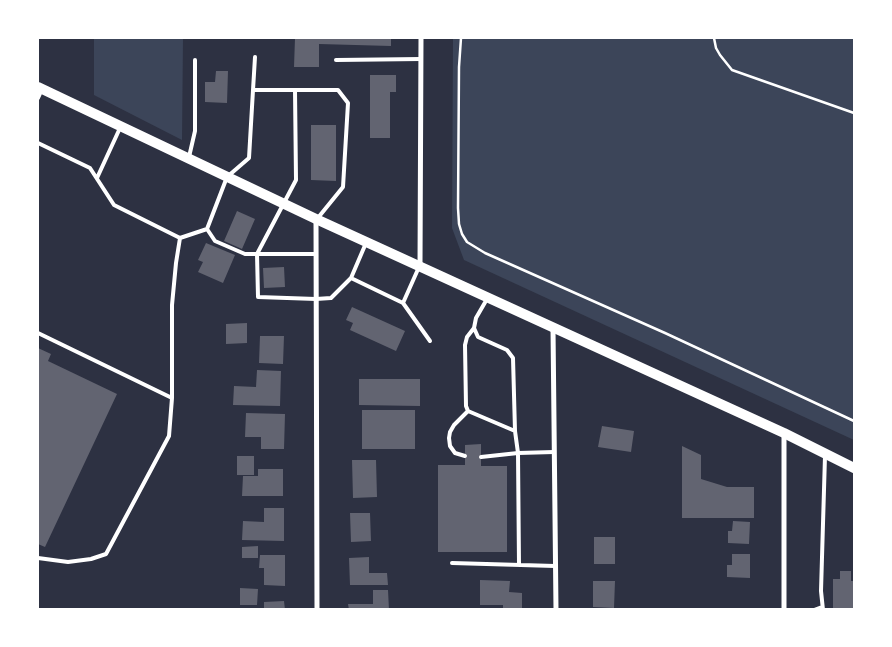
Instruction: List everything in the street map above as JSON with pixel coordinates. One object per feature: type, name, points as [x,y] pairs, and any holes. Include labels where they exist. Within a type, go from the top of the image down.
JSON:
[{"type":"main road","points":[[39,91],[121,126],[283,204],[420,265],[854,468]]},
{"type":"street","points":[[420,265],[421,38]]},
{"type":"street","points":[[316,219],[317,610]]},
{"type":"street","points":[[553,327],[556,610]]},
{"type":"street","points":[[784,434],[784,610]]},
{"type":"lane","points":[[207,230],[227,177],[249,158],[255,57]]},
{"type":"lane","points":[[336,60],[421,59]]},
{"type":"lane","points":[[189,159],[195,131],[195,60]]},
{"type":"lane","points":[[253,90],[338,90],[348,103],[343,187],[316,219]]},
{"type":"lane","points":[[295,90],[296,180],[257,254],[258,297],[331,298],[351,278],[366,242]]},
{"type":"lane","points":[[97,178],[121,126]]},
{"type":"lane","points":[[38,143],[90,168],[114,205],[180,238],[207,230]]},
{"type":"lane","points":[[207,230],[215,240],[245,254],[316,254]]},
{"type":"lane","points":[[38,558],[68,562],[91,559],[106,554],[169,436],[172,398],[172,305],[180,238]]},
{"type":"lane","points":[[403,304],[420,265]]},
{"type":"lane","points":[[351,278],[403,304],[430,341]]},
{"type":"lane","points":[[488,297],[476,318],[474,328],[467,336],[465,345],[466,406],[468,411],[515,431]]},
{"type":"lane","points":[[474,328],[478,337],[507,350],[512,358],[515,431],[518,453],[519,565]]},
{"type":"lane","points":[[38,333],[172,398]]},
{"type":"lane","points":[[465,456],[455,453],[450,446],[449,438],[454,425],[468,411]]},
{"type":"lane","points":[[482,457],[554,452]]},
{"type":"lane","points":[[814,610],[823,608],[821,591],[825,454]]},
{"type":"lane","points":[[452,563],[555,566]]},
{"type":"path","points":[[461,38],[458,208],[459,224],[467,242],[485,254],[657,330],[854,421]]},
{"type":"path","points":[[714,38],[716,48],[732,70],[854,113]]},
{"type":"shaded area","points":[[94,38],[183,38],[182,140],[94,95]]},
{"type":"shaded area","points":[[453,38],[854,38],[854,440],[464,260],[452,228]]},
{"type":"building","points":[[295,38],[391,38],[391,46],[319,44],[319,67],[294,67]]},
{"type":"building","points":[[216,71],[228,71],[227,103],[205,102],[205,82],[215,82]]},
{"type":"building","points":[[370,75],[396,75],[396,92],[390,92],[390,138],[370,138]]},
{"type":"building","points":[[311,125],[336,125],[336,181],[311,180]]},
{"type":"building","points":[[237,211],[255,219],[242,249],[224,241]]},
{"type":"building","points":[[206,243],[235,255],[223,283],[198,272],[203,262],[198,260]]},
{"type":"building","points":[[284,267],[285,287],[264,288],[263,268]]},
{"type":"building","points":[[352,307],[405,331],[396,351],[350,330],[353,323],[346,320]]},
{"type":"building","points":[[247,323],[247,343],[226,344],[226,324]]},
{"type":"building","points":[[260,336],[284,336],[283,364],[259,363]]},
{"type":"building","points":[[38,348],[51,354],[48,361],[117,394],[45,547],[38,544]]},
{"type":"building","points":[[257,370],[281,371],[280,406],[233,405],[234,386],[256,387]]},
{"type":"building","points":[[359,379],[420,379],[420,406],[359,405]]},
{"type":"building","points":[[362,410],[415,410],[415,449],[362,449]]},
{"type":"building","points":[[246,413],[285,414],[284,449],[261,449],[261,437],[245,437]]},
{"type":"building","points":[[602,426],[634,431],[631,452],[598,447]]},
{"type":"building","points":[[481,444],[481,466],[507,466],[507,552],[438,552],[438,465],[465,465],[465,445]]},
{"type":"building","points":[[682,446],[701,455],[701,479],[727,487],[754,487],[754,518],[682,518]]},
{"type":"building","points":[[237,456],[254,456],[254,475],[237,475]]},
{"type":"building","points":[[352,460],[376,460],[377,497],[353,498]]},
{"type":"building","points":[[258,469],[283,469],[283,496],[242,496],[243,476],[258,476]]},
{"type":"building","points":[[264,508],[284,508],[284,541],[242,540],[243,521],[264,522]]},
{"type":"building","points":[[350,513],[370,513],[371,541],[351,542]]},
{"type":"building","points":[[733,521],[750,522],[749,544],[728,543],[728,531],[732,531]]},
{"type":"building","points":[[594,537],[615,537],[615,564],[594,564]]},
{"type":"building","points":[[258,546],[258,558],[242,558],[242,547]]},
{"type":"building","points":[[732,554],[750,554],[750,578],[727,577],[727,565],[732,565]]},
{"type":"building","points":[[260,555],[285,555],[285,586],[264,585],[264,568],[259,568]]},
{"type":"building","points":[[369,557],[369,573],[387,573],[388,585],[350,585],[349,558]]},
{"type":"building","points":[[840,571],[851,571],[851,581],[854,581],[854,610],[833,610],[833,579],[840,579]]},
{"type":"building","points":[[480,580],[510,581],[509,592],[522,593],[522,610],[503,610],[503,605],[480,605]]},
{"type":"building","points":[[593,581],[615,581],[614,608],[593,607]]},
{"type":"building","points":[[240,588],[258,589],[257,605],[240,605]]},
{"type":"building","points":[[373,590],[388,590],[389,610],[349,610],[348,604],[373,604]]},
{"type":"building","points":[[284,601],[285,610],[264,610],[264,602]]}]
